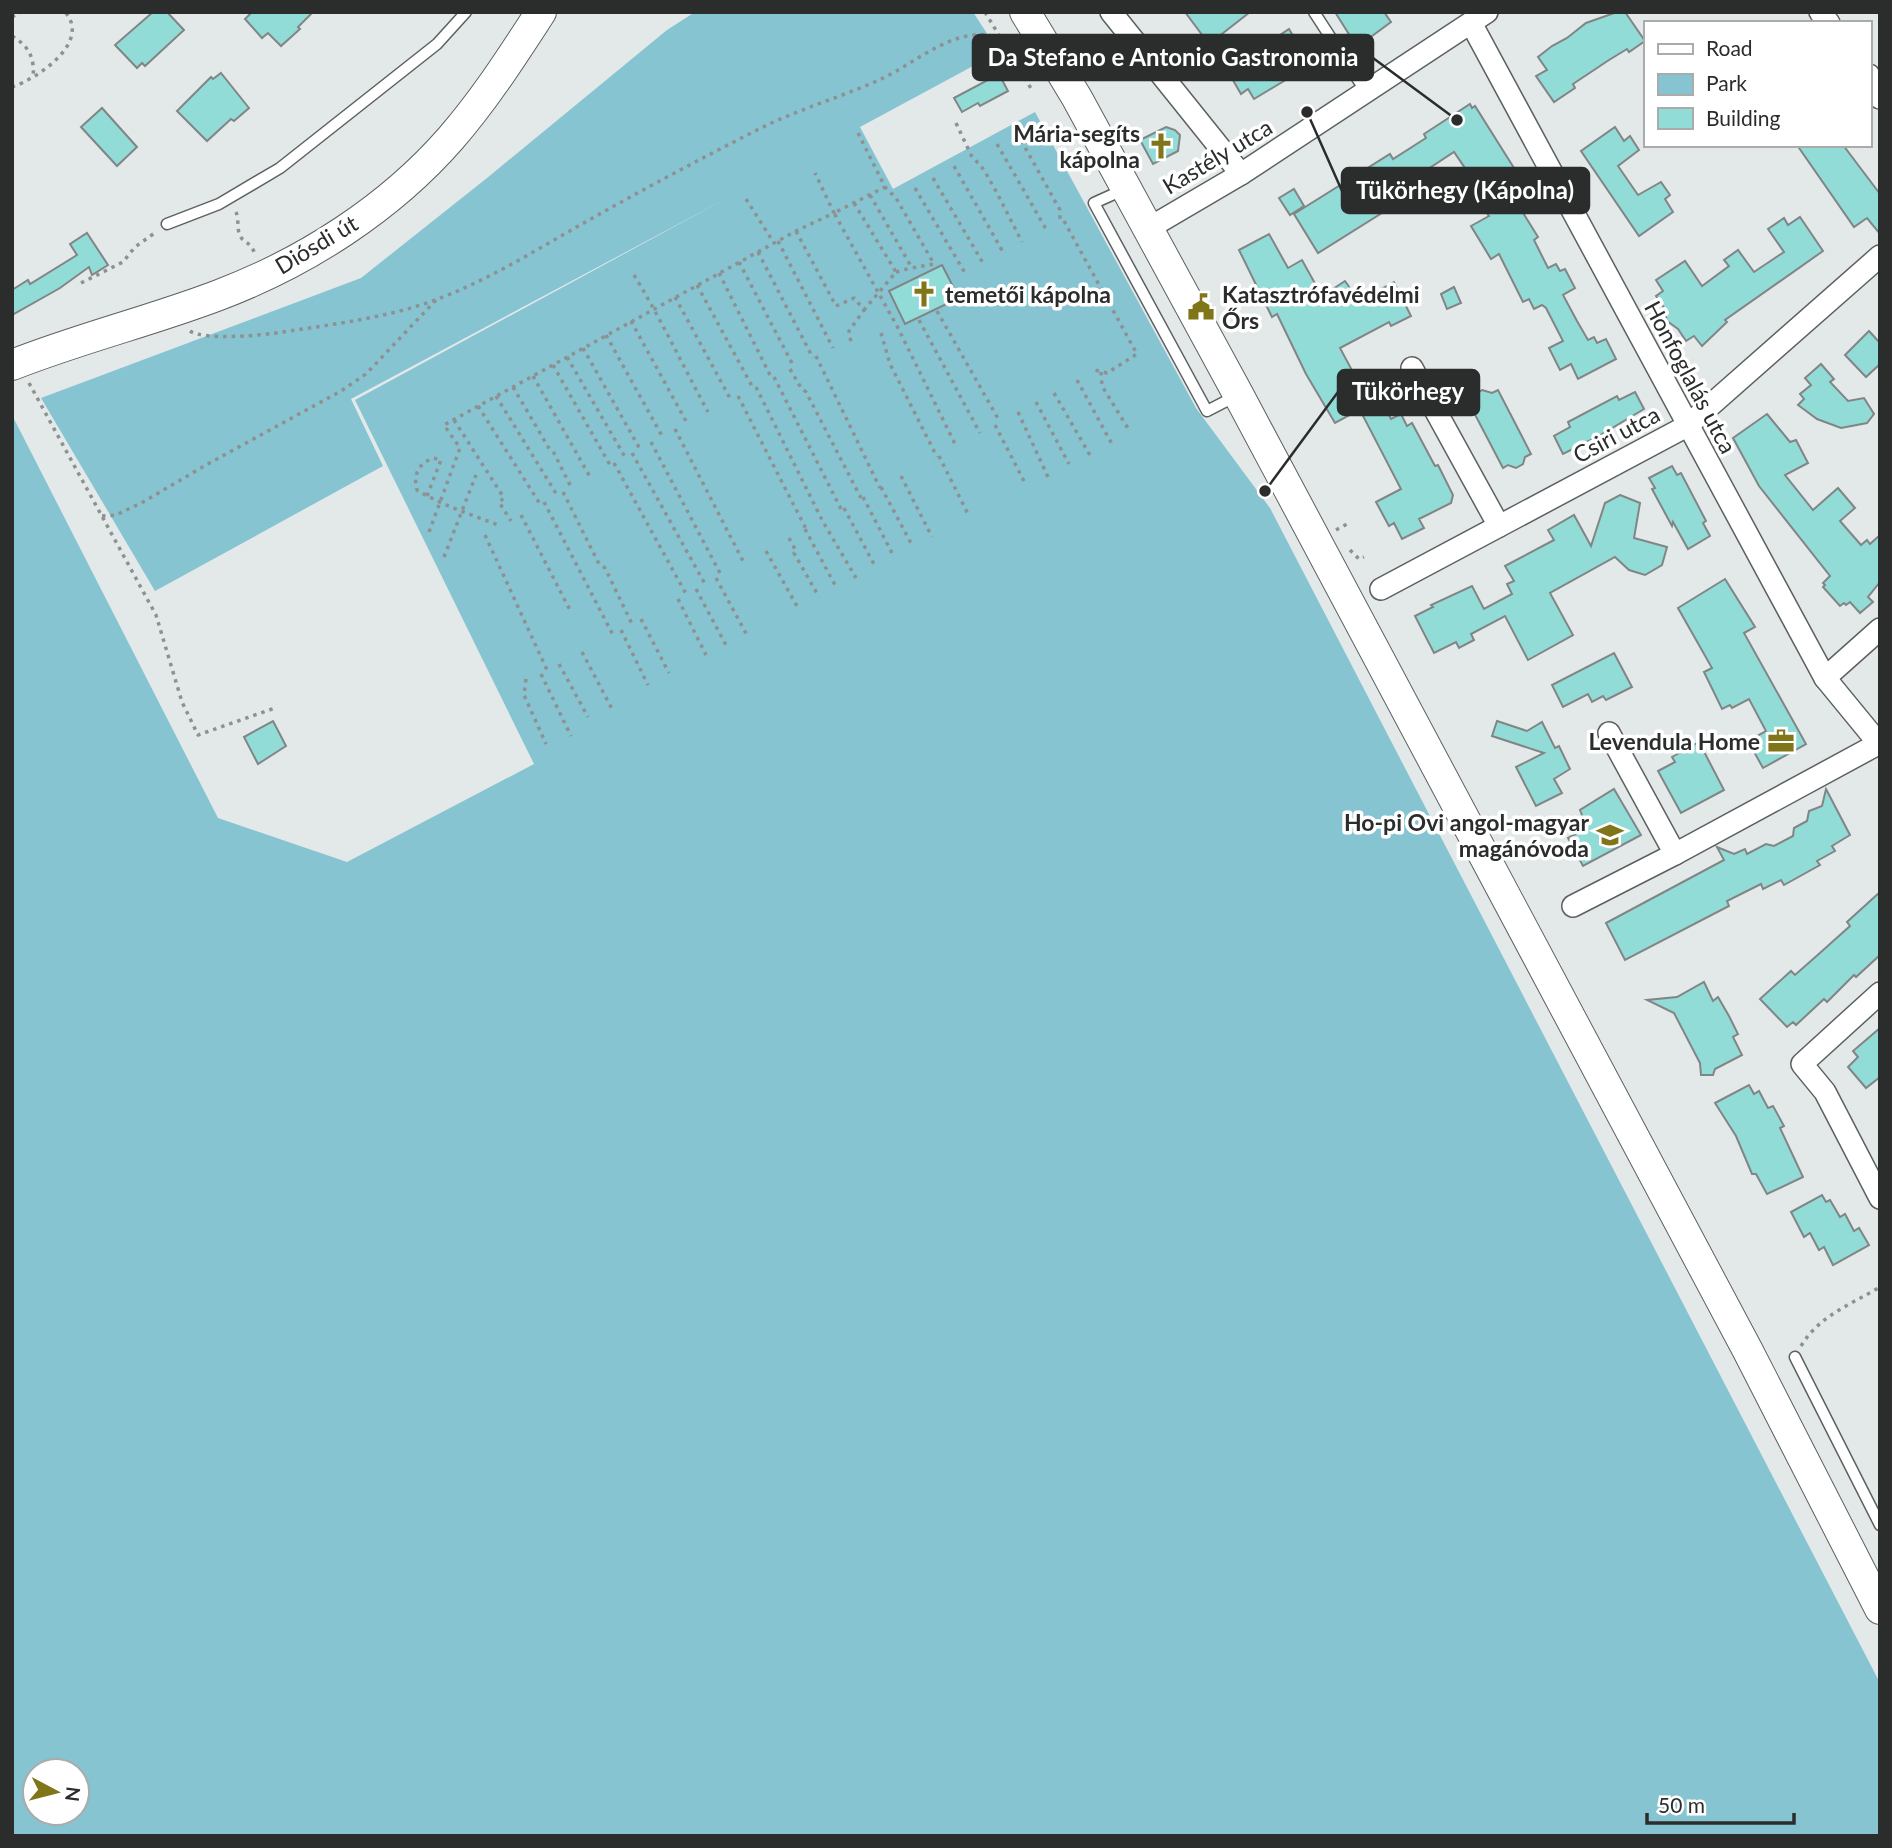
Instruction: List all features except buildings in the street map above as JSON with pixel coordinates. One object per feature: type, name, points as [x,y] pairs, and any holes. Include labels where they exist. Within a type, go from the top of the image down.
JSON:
[{"type":"main road","name":"Diósdi út","points":[[15,364],[220,295],[290,263],[350,226],[405,183],[451,138],[484,96],[541,12]]},
{"type":"main road","points":[[1025,12],[1077,98],[1238,394],[1748,1352],[1880,1609]]},
{"type":"street","points":[[1111,12],[1241,174]]},
{"type":"street","name":"Kastély utca","points":[[1149,228],[1241,174],[1479,18]]},
{"type":"street","name":"Honfoglalás utca","points":[[1479,18],[1687,426],[1825,678],[1879,744]]},
{"type":"street","points":[[1871,79],[1880,98]]},
{"type":"street","name":"Csiri utca","points":[[1381,590],[1687,426],[1880,256]]},
{"type":"street","points":[[1412,368],[1499,526]]},
{"type":"street","points":[[1825,678],[1880,629]]},
{"type":"street","points":[[1609,733],[1675,854]]},
{"type":"street","points":[[1573,906],[1879,744]]},
{"type":"street","points":[[1880,993],[1802,1064],[1825,1091],[1880,1198]]},
{"type":"lane","points":[[167,224],[219,204],[280,168],[437,44],[466,12]]},
{"type":"lane","points":[[1314,12],[1366,92]]},
{"type":"lane","points":[[1127,188],[1094,203],[1208,411],[1238,394]]},
{"type":"lane","points":[[1795,1357],[1880,1525]]},
{"type":"path","points":[[12,17],[21,12]]},
{"type":"path","points":[[12,86],[33,78],[60,57],[73,34],[72,24],[65,12]]},
{"type":"path","points":[[985,12],[1032,90]]},
{"type":"path","points":[[178,309],[182,321],[195,335],[263,336],[360,321],[437,299],[508,266],[759,129],[882,79],[954,39],[971,34],[1000,38]]},
{"type":"path","points":[[12,37],[25,46],[32,56],[33,78]]},
{"type":"path","points":[[956,124],[971,155],[985,170],[1021,242]]},
{"type":"path","points":[[851,342],[849,331],[896,272],[934,264],[895,198],[885,187],[858,133]]},
{"type":"path","points":[[1017,133],[1060,210],[1062,221],[1137,354],[1107,373],[1095,370]]},
{"type":"path","points":[[997,144],[1046,229]]},
{"type":"path","points":[[954,166],[1003,252]]},
{"type":"path","points":[[815,173],[941,412],[941,418],[956,446]]},
{"type":"path","points":[[933,178],[983,263]]},
{"type":"path","points":[[429,532],[460,448],[444,425],[796,231],[885,187]]},
{"type":"path","points":[[915,188],[965,273]]},
{"type":"path","points":[[870,195],[912,268]]},
{"type":"path","points":[[231,196],[240,222],[239,234],[250,243],[255,254]]},
{"type":"path","points":[[746,199],[776,242],[833,348]]},
{"type":"path","points":[[854,203],[896,272]]},
{"type":"path","points":[[81,283],[123,262],[135,247],[167,224]]},
{"type":"path","points":[[796,231],[836,306],[854,298],[864,310]]},
{"type":"path","points":[[758,252],[912,545]]},
{"type":"path","points":[[739,262],[801,388],[806,392],[893,555]]},
{"type":"path","points":[[719,273],[876,568]]},
{"type":"path","points":[[634,275],[655,308],[661,326],[708,412]]},
{"type":"path","points":[[696,285],[856,578]]},
{"type":"path","points":[[675,297],[731,400]]},
{"type":"path","points":[[102,516],[116,515],[143,502],[217,458],[341,391],[366,374],[437,299]]},
{"type":"path","points":[[937,311],[998,424],[1026,483]]},
{"type":"path","points":[[919,320],[980,433]]},
{"type":"path","points":[[631,321],[687,423]]},
{"type":"path","points":[[881,333],[890,364],[969,516]]},
{"type":"path","points":[[607,335],[662,436]]},
{"type":"path","points":[[583,348],[640,449]]},
{"type":"path","points":[[567,357],[625,457]]},
{"type":"path","points":[[15,364],[156,615],[182,702],[198,736],[275,708]]},
{"type":"path","points":[[553,365],[686,594]]},
{"type":"path","points":[[1101,372],[1102,386],[1129,430]]},
{"type":"path","points":[[533,376],[590,477]]},
{"type":"path","points":[[1077,380],[1113,446]]},
{"type":"path","points":[[513,387],[554,453],[571,487]]},
{"type":"path","points":[[1054,393],[1091,457]]},
{"type":"path","points":[[738,396],[835,585]]},
{"type":"path","points":[[496,397],[557,495]]},
{"type":"path","points":[[1036,402],[1069,464]]},
{"type":"path","points":[[478,406],[542,503],[613,635]]},
{"type":"path","points":[[1018,412],[1048,477]]},
{"type":"path","points":[[454,420],[504,498],[499,502],[511,521]]},
{"type":"path","points":[[675,429],[744,563]]},
{"type":"path","points":[[651,443],[748,637]]},
{"type":"path","points":[[632,453],[705,584]]},
{"type":"path","points":[[427,496],[441,460],[428,460],[417,469],[414,481],[417,490],[427,496],[440,502],[501,526]]},
{"type":"path","points":[[444,557],[476,475]]},
{"type":"path","points":[[901,477],[932,537]]},
{"type":"path","points":[[563,492],[632,624]]},
{"type":"path","points":[[521,515],[570,610]]},
{"type":"path","points":[[1333,531],[1347,524]]},
{"type":"path","points":[[485,535],[547,670]]},
{"type":"path","points":[[789,538],[796,551],[794,554],[819,597]]},
{"type":"path","points":[[766,551],[798,608]]},
{"type":"path","points":[[696,589],[727,647]]},
{"type":"path","points":[[678,599],[706,655]]},
{"type":"path","points":[[641,620],[669,673]]},
{"type":"path","points":[[621,630],[648,685]]},
{"type":"path","points":[[582,652],[612,709]]},
{"type":"path","points":[[559,664],[588,717]]},
{"type":"path","points":[[541,674],[571,736]]},
{"type":"path","points":[[526,679],[524,695],[546,744]]},
{"type":"path","points":[[1795,1357],[1815,1327],[1837,1310],[1880,1287]]},
{"type":"green space","points":[[695,12],[973,12],[999,52],[860,127],[893,189],[1035,112],[1196,408],[1270,508],[1880,1683],[1880,1836],[12,1836],[12,415],[218,818],[347,862],[534,764],[355,400],[727,198],[351,399],[383,466],[155,591],[41,398],[361,278],[667,30]]},
{"type":"place","name":"Tükörhegy (Kápolna)","points":[[1307,112]]},
{"type":"place","name":"Da Stefano e Antonio Gastronomia","points":[[1457,120]]},
{"type":"place","name":"Mária-segíts kápolna","points":[[1161,146]]},
{"type":"place","name":"temetői kápolna","points":[[924,294]]},
{"type":"place","name":"Katasztrófavédelmi Őrs","points":[[1201,307]]},
{"type":"place","name":"Tükörhegy","points":[[1265,491]]},
{"type":"place","name":"Levendula Home","points":[[1781,741]]},
{"type":"place","name":"Ho-pi Ovi angol-magyar magánóvoda","points":[[1610,835]]}]
